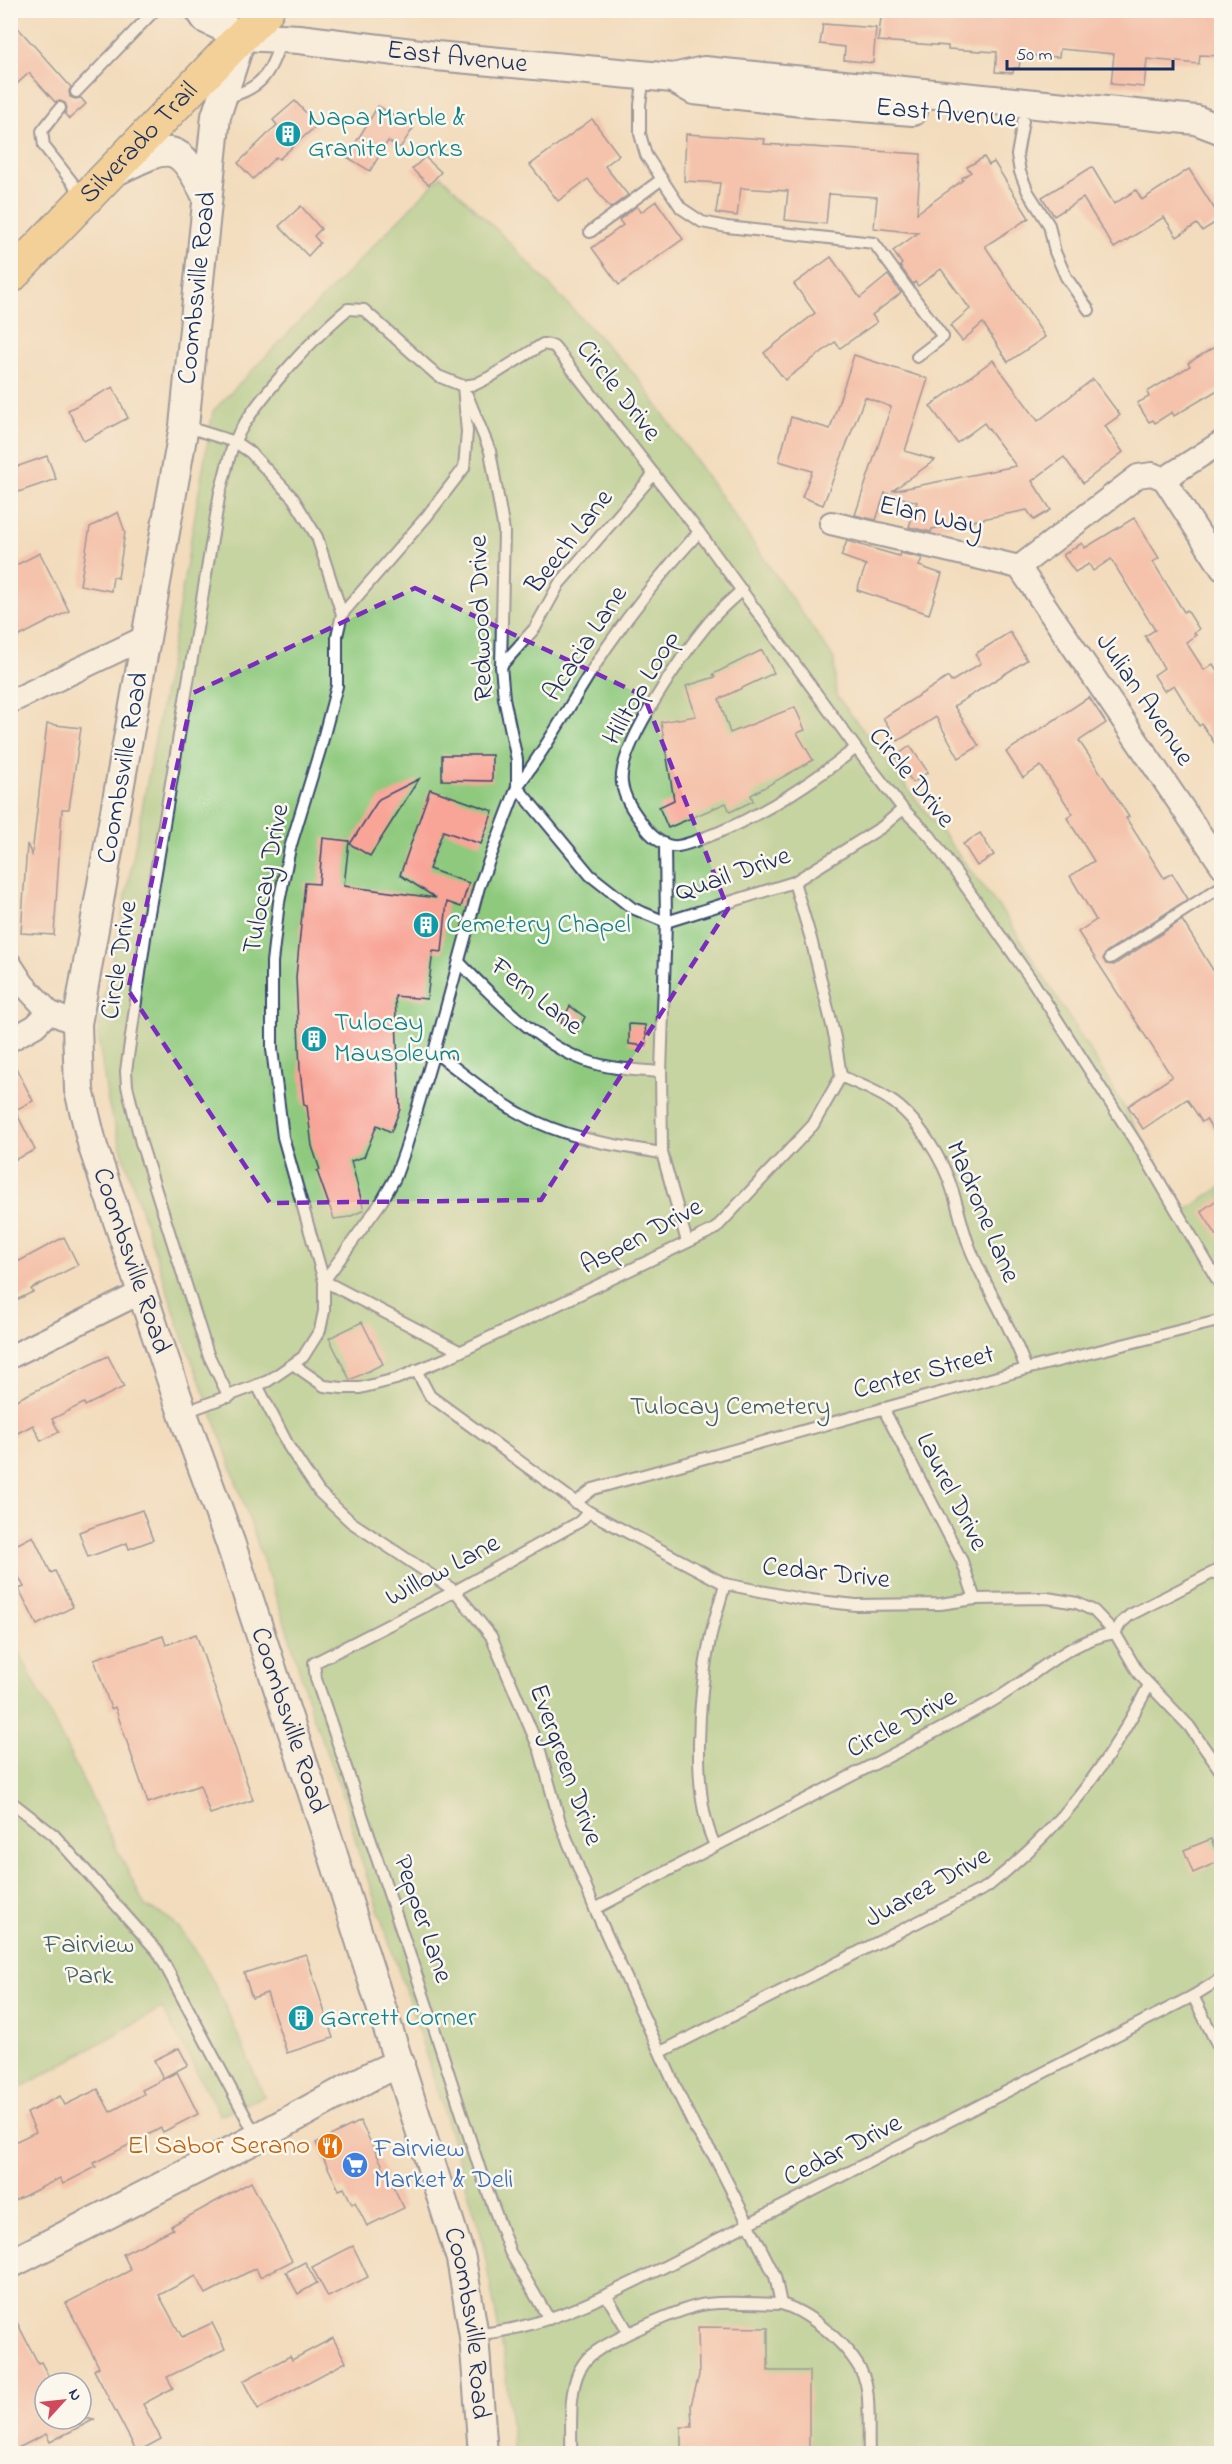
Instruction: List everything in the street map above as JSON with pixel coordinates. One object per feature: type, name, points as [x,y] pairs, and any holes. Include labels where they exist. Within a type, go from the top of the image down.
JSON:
[{"type":"main road","name":"Silverado Trail","points":[[10,277],[242,36],[275,24]]},
{"type":"street","points":[[200,10],[206,19],[242,36]]},
{"type":"street","name":"East Avenue","points":[[275,24],[435,57],[673,78],[704,71],[806,80],[1196,120],[1221,130]]},
{"type":"street","name":"Coombsville Road","points":[[242,36],[216,116],[184,426],[77,1024],[79,1090],[93,1147],[183,1414],[230,1542],[400,2063],[405,2087],[461,2259],[474,2336],[483,2454]]},
{"type":"street","name":"East Avenue","points":[[673,78],[694,90],[820,104],[1184,136],[1221,130]]},
{"type":"street","points":[[109,175],[155,152],[170,151],[179,154],[193,169],[207,197]]},
{"type":"street","points":[[1164,479],[1221,442]]},
{"type":"street","points":[[1019,567],[1138,476],[1152,474],[1164,479],[1221,569]]},
{"type":"street","name":"Elan Way","points":[[831,523],[1019,567]]},
{"type":"street","name":"Julian Avenue","points":[[1019,567],[1221,866]]},
{"type":"street","points":[[10,702],[148,636]]},
{"type":"street","points":[[10,964],[23,984],[49,1012],[77,1024]]},
{"type":"street","points":[[10,1040],[35,1026],[49,1012]]},
{"type":"street","points":[[10,1357],[142,1292]]},
{"type":"street","points":[[10,2264],[400,2063]]},
{"type":"lane","points":[[76,92],[154,10]]},
{"type":"lane","points":[[222,99],[247,93],[269,72],[275,24]]},
{"type":"lane","points":[[644,75],[640,105],[640,134],[646,155],[681,208],[702,222],[874,243],[943,337],[917,357]]},
{"type":"lane","points":[[60,108],[42,131],[44,146],[86,199]]},
{"type":"lane","points":[[1023,121],[1017,155],[1020,172],[1028,192],[1049,225],[1055,252],[1066,278],[1089,310]]},
{"type":"lane","points":[[590,232],[662,179]]},
{"type":"lane","name":"Circle Drive","points":[[229,1397],[208,1354],[141,1143],[127,1086],[126,1071],[146,931],[220,492],[235,442],[259,404],[314,341],[348,309],[364,310],[438,376],[463,386],[476,384],[490,377],[543,344],[554,346],[699,532],[856,748],[903,809],[930,836],[1033,982],[1145,1157],[1221,1288]]},
{"type":"lane","points":[[342,614],[427,516],[464,468],[467,432],[463,386]]},
{"type":"lane","name":"Redwood Drive","points":[[324,1281],[382,1201],[395,1178],[434,1052],[479,887],[517,787],[517,760],[504,698],[501,666],[504,531],[489,451],[463,386]]},
{"type":"lane","points":[[184,426],[235,442],[251,453],[272,473],[306,517],[317,537],[342,614]]},
{"type":"lane","name":"Beech Lane","points":[[501,666],[535,628],[559,584],[654,474]]},
{"type":"lane","name":"Acacia Lane","points":[[517,787],[542,755],[606,648],[666,568],[699,532]]},
{"type":"lane","name":"Hilltop Loop","points":[[665,844],[648,833],[630,806],[622,783],[624,760],[656,699],[684,656],[710,621],[742,590]]},
{"type":"lane","name":"Tulocay Drive","points":[[183,1414],[257,1385],[294,1365],[309,1350],[320,1330],[324,1311],[324,1281],[284,1137],[272,1049],[272,962],[279,902],[290,848],[337,686],[337,636],[342,614]]},
{"type":"lane","points":[[687,1242],[662,1153],[665,844],[677,846],[752,818],[814,780],[856,748]]},
{"type":"lane","points":[[517,787],[590,875],[632,908],[666,922]]},
{"type":"lane","name":"Quail Drive","points":[[666,922],[794,882],[882,827],[903,809]]},
{"type":"lane","points":[[794,882],[811,939],[835,1038],[841,1076]]},
{"type":"lane","points":[[1110,957],[1221,886]]},
{"type":"lane","name":"Fern Lane","points":[[459,962],[503,1006],[563,1051],[586,1061],[661,1072]]},
{"type":"lane","points":[[434,1052],[515,1111],[535,1122],[588,1140],[662,1153]]},
{"type":"lane","name":"Aspen Drive","points":[[294,1365],[324,1386],[360,1388],[396,1379],[715,1229],[813,1125],[841,1076]]},
{"type":"lane","name":"Madrone Lane","points":[[841,1076],[889,1099],[906,1111],[922,1131],[953,1191],[962,1232],[1016,1340],[1026,1369]]},
{"type":"lane","points":[[324,1281],[459,1351]]},
{"type":"lane","name":"Center Street","points":[[575,1503],[593,1489],[1026,1369],[1221,1320]]},
{"type":"lane","name":"Cedar Drive","points":[[416,1370],[430,1396],[575,1503],[724,1584],[801,1599],[856,1605],[940,1604],[975,1599],[1047,1598],[1077,1603],[1094,1611],[1115,1633],[1139,1674],[1188,1726],[1221,1773]]},
{"type":"lane","name":"Evergreen Drive","points":[[257,1385],[289,1447],[319,1492],[351,1522],[454,1591],[491,1636],[540,1751],[560,1822],[595,1909],[696,2128],[714,2156],[776,2276],[781,2304]]},
{"type":"lane","name":"Laurel Drive","points":[[883,1408],[962,1561],[975,1599]]},
{"type":"lane","name":"Willow Lane","points":[[314,1663],[454,1591],[579,1522],[589,1512]]},
{"type":"lane","points":[[1115,1633],[1130,1615],[1221,1568]]},
{"type":"lane","points":[[715,1845],[705,1818],[701,1787],[702,1695],[710,1639],[724,1584]]},
{"type":"lane","name":"Circle Drive","points":[[595,1909],[993,1701],[1078,1644],[1096,1636],[1115,1633]]},
{"type":"lane","name":"Pepper Lane","points":[[314,1663],[315,1679],[414,1967],[482,2176],[510,2252],[549,2319]]},
{"type":"lane","name":"Juarez Drive","points":[[661,2052],[987,1887],[1025,1856],[1066,1814],[1096,1776],[1126,1731],[1149,1685]]},
{"type":"lane","points":[[10,1801],[54,1834],[158,1952],[257,2138]]},
{"type":"lane","name":"Cedar Drive","points":[[474,2336],[549,2319],[606,2295],[1193,1996],[1221,1978]]},
{"type":"lane","points":[[1193,1996],[1221,2054]]},
{"type":"lane","points":[[606,2295],[629,2333]]},
{"type":"lane","points":[[571,2454],[572,2406],[576,2381],[579,2371],[590,2356],[629,2333],[688,2309],[707,2304],[781,2304],[803,2313],[834,2339],[857,2364],[867,2388],[869,2454]]},
{"type":"highlighted area","points":[[415,588],[644,696],[728,909],[541,1200],[270,1203],[128,990],[193,693]]},
{"type":"green space","name":"Tulocay Cemetery","points":[[441,176],[499,232],[638,378],[834,659],[836,695],[1007,918],[1108,1080],[1185,1211],[1221,1187],[1221,2453],[514,2453],[504,2358],[481,2234],[413,2013],[358,1850],[346,1804],[311,1711],[291,1641],[217,1426],[179,1326],[128,1170],[108,1103],[98,1036],[100,1011],[124,906],[172,648],[213,411]]},
{"type":"green space","name":"Fairview Park","points":[[10,1633],[145,1906],[173,1922],[201,1959],[225,2005],[264,2096],[220,2115],[162,2008],[11,2093]]},
{"type":"building","points":[[882,10],[953,13],[954,10],[1221,10],[1221,56],[1200,55],[1199,64],[1147,59],[1144,87],[1111,84],[1114,54],[1060,49],[1059,57],[1021,55],[1019,68],[1014,68],[1013,73],[995,72],[997,52],[878,41]]},
{"type":"building","points":[[10,19],[71,87],[70,97],[81,98],[86,104],[69,119],[65,114],[67,108],[65,103],[55,102],[29,73],[10,90]]},
{"type":"building","points":[[823,24],[876,28],[873,63],[844,60],[845,47],[820,44]]},
{"type":"building","name":"Napa Marble & Granite Works","points":[[295,101],[317,125],[279,159],[276,157],[253,179],[238,163],[277,125],[273,120]]},
{"type":"building","points":[[378,106],[414,127],[400,148],[388,141],[370,171],[347,157]]},
{"type":"building","points":[[592,119],[619,155],[605,166],[628,195],[610,208],[588,179],[558,201],[530,165]]},
{"type":"building","points":[[686,134],[765,139],[764,144],[921,154],[917,213],[963,180],[962,178],[971,172],[967,167],[984,157],[989,165],[994,162],[1029,218],[985,246],[1045,337],[1008,362],[983,323],[962,341],[950,326],[970,309],[941,269],[918,286],[915,282],[913,284],[893,251],[918,233],[874,228],[877,197],[829,194],[826,224],[785,220],[788,191],[741,188],[737,216],[716,213],[720,183],[684,181]]},
{"type":"building","points":[[425,157],[441,172],[429,185],[412,169]]},
{"type":"building","points":[[1092,167],[1114,204],[1136,190],[1142,200],[1189,169],[1221,219],[1202,231],[1197,224],[1177,237],[1164,217],[1114,248],[1083,198],[1054,216],[1042,197]]},
{"type":"building","points":[[656,201],[683,239],[619,285],[592,248],[623,225],[619,220],[637,206],[641,212]]},
{"type":"building","points":[[301,206],[321,229],[314,236],[320,243],[308,256],[279,226]]},
{"type":"building","points":[[831,257],[860,298],[888,275],[901,293],[872,315],[877,322],[840,348],[835,342],[785,380],[764,353],[815,313],[794,284]]},
{"type":"building","points":[[1221,343],[1221,388],[1174,416],[1172,412],[1155,423],[1153,420],[1149,422],[1137,403],[1149,397],[1147,392],[1190,366],[1188,363]]},
{"type":"building","points":[[854,355],[928,379],[905,451],[935,460],[892,491],[1016,466],[984,423],[957,443],[930,406],[993,360],[1038,421],[1093,379],[1120,415],[1105,426],[1123,452],[1083,483],[1064,457],[1032,481],[1051,510],[1034,520],[1027,510],[932,529],[931,532],[909,527],[917,502],[885,493],[876,520],[855,515],[891,407],[865,397],[823,505],[802,497],[812,471],[779,461],[791,417],[830,429]]},
{"type":"building","points":[[113,387],[128,418],[84,441],[68,410]]},
{"type":"building","points":[[47,456],[56,479],[10,495],[10,469]]},
{"type":"building","points":[[118,512],[125,532],[118,578],[113,577],[111,591],[80,585],[90,527]]},
{"type":"building","points":[[1134,518],[1159,558],[1153,562],[1184,612],[1187,610],[1199,629],[1194,633],[1196,635],[1186,642],[1204,670],[1213,664],[1221,677],[1221,753],[1202,724],[1199,726],[1174,685],[1164,691],[1154,675],[1164,668],[1145,636],[1155,630],[1111,559],[1093,571],[1089,564],[1075,572],[1063,555],[1082,543],[1085,548]]},
{"type":"building","points":[[847,541],[899,556],[900,553],[922,558],[919,566],[942,574],[929,614],[857,590],[866,565],[841,556]]},
{"type":"building","points":[[40,553],[69,611],[10,641],[10,568]]},
{"type":"building","points":[[1010,632],[1027,660],[954,706],[979,746],[959,758],[936,717],[898,741],[883,718],[948,677],[951,682],[981,663],[975,654]]},
{"type":"building","points":[[762,650],[774,673],[719,699],[730,733],[795,707],[805,730],[797,733],[813,760],[751,795],[753,801],[730,812],[726,803],[668,828],[659,807],[674,800],[661,722],[696,716],[686,686],[715,677],[713,674]]},
{"type":"building","points":[[1089,697],[1106,723],[1079,741],[1129,817],[1126,818],[1164,878],[1172,873],[1188,899],[1106,952],[1103,959],[1106,964],[1114,965],[1182,920],[1221,983],[1221,1142],[1206,1119],[1202,1122],[1187,1099],[1143,1129],[1128,1106],[1172,1077],[1078,932],[1096,920],[1070,876],[1094,861],[1067,818],[1073,814],[1041,766],[1023,778],[1006,752]]},
{"type":"building","points":[[47,724],[81,728],[69,809],[62,809],[54,935],[21,933],[27,844],[32,855]]},
{"type":"building","points":[[910,746],[928,772],[913,783],[895,757]]},
{"type":"building","points":[[442,755],[492,755],[492,781],[442,780]]},
{"type":"building","points":[[419,779],[370,856],[350,844],[379,799]]},
{"type":"building","points":[[430,789],[493,811],[481,844],[443,831],[429,869],[469,883],[461,907],[447,902],[442,952],[433,951],[427,999],[395,996],[400,1109],[391,1132],[377,1125],[364,1157],[351,1161],[364,1210],[349,1217],[334,1219],[317,1171],[320,1170],[312,1146],[300,1070],[296,977],[305,883],[319,884],[323,838],[349,841],[344,886],[436,898],[400,875]]},
{"type":"building","points":[[980,833],[994,855],[977,866],[963,844]]},
{"type":"building","points":[[570,1006],[585,1017],[577,1032],[561,1023]]},
{"type":"building","points":[[629,1024],[645,1025],[647,1046],[629,1044]]},
{"type":"building","points":[[10,1056],[33,1101],[15,1110],[35,1150],[10,1162]]},
{"type":"building","points":[[1221,1197],[1221,1242],[1201,1211]]},
{"type":"building","points":[[64,1237],[78,1265],[31,1289],[33,1292],[10,1303],[10,1266]]},
{"type":"building","points":[[362,1322],[383,1364],[350,1380],[329,1338]]},
{"type":"building","points":[[108,1356],[124,1387],[52,1419],[59,1432],[41,1441],[33,1425],[10,1437],[10,1403]]},
{"type":"building","points":[[142,1510],[153,1540],[129,1549],[127,1543],[88,1557],[79,1532]]},
{"type":"building","points":[[33,1536],[51,1573],[55,1571],[73,1607],[37,1625],[19,1589],[24,1587],[10,1559],[10,1548]]},
{"type":"building","points":[[196,1634],[253,1800],[210,1814],[200,1785],[148,1803],[115,1707],[111,1709],[94,1659],[163,1636],[166,1645]]},
{"type":"building","points":[[1211,1839],[1220,1861],[1193,1873],[1184,1850]]},
{"type":"building","name":"Garrett Corner","points":[[306,1954],[333,2038],[287,2053],[267,1993],[252,1998],[244,1973]]},
{"type":"building","points":[[179,2048],[188,2065],[163,2078],[154,2060]]},
{"type":"building","points":[[177,2072],[198,2114],[163,2132],[161,2128],[94,2163],[96,2167],[63,2184],[60,2178],[10,2203],[10,2144],[36,2132],[27,2113],[60,2096],[65,2105],[98,2089],[110,2112],[144,2094],[142,2090]]},
{"type":"building","name":"Fairview Market & Deli","points":[[360,2121],[404,2208],[367,2226],[355,2202],[352,2204],[344,2188],[339,2190],[316,2143]]},
{"type":"building","points":[[251,2182],[292,2261],[260,2277],[256,2268],[206,2294],[196,2276],[159,2295],[182,2337],[212,2323],[225,2349],[167,2377],[173,2388],[143,2404],[161,2439],[137,2452],[94,2370],[99,2367],[66,2303],[131,2270],[123,2254],[173,2229],[171,2226]]},
{"type":"building","points":[[353,2246],[368,2277],[328,2297],[312,2267]]},
{"type":"building","points":[[305,2262],[317,2283],[298,2294],[286,2272]]},
{"type":"building","points":[[10,2309],[38,2363],[41,2362],[46,2371],[33,2371],[33,2431],[72,2431],[50,2442],[46,2434],[10,2452]]},
{"type":"building","points":[[698,2327],[768,2328],[768,2371],[809,2371],[809,2450],[761,2450],[761,2454],[681,2454],[681,2427],[692,2427],[691,2405],[699,2375]]},
{"type":"building","points":[[333,2338],[346,2362],[258,2409],[243,2381],[290,2356],[292,2360]]},
{"type":"place","name":"Napa Marble & Granite Works","points":[[288,134]]},
{"type":"place","name":"Cemetery Chapel","points":[[426,925]]},
{"type":"place","name":"Tulocay Mausoleum","points":[[314,1039]]},
{"type":"place","name":"Garrett Corner","points":[[301,2018]]},
{"type":"place","name":"El Sabor Serano","points":[[330,2146]]},
{"type":"place","name":"Fairview Market & Deli","points":[[355,2165]]}]
